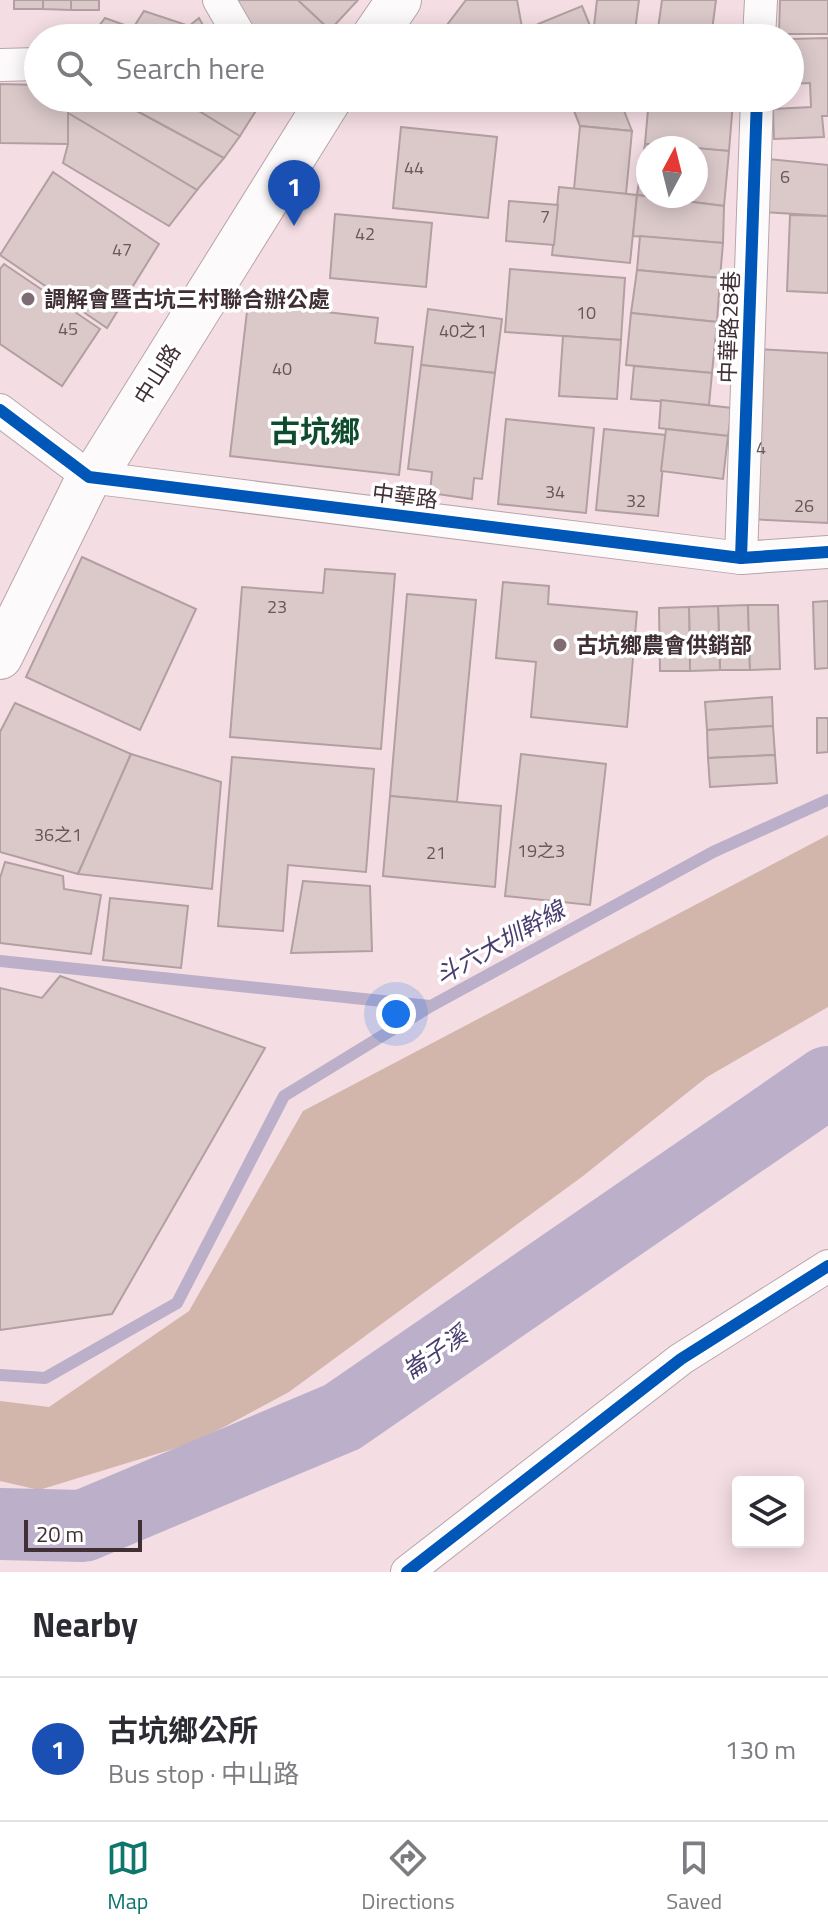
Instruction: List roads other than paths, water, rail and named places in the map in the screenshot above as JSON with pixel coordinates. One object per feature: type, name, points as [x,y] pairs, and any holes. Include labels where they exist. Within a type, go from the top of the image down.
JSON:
[{"type":"main road","points":[[383,24],[399,0]]},
{"type":"main road","name":"中山路","points":[[0,657],[89,477],[97,472],[311,112]]},
{"type":"street","points":[[219,0],[233,24]]},
{"type":"street","points":[[760,24],[761,0]]},
{"type":"street","points":[[0,65],[24,64]]},
{"type":"street","name":"中華路28巷","points":[[741,558],[757,112]]},
{"type":"street","name":"中華路","points":[[0,410],[89,477],[741,558],[828,552]]},
{"type":"street","points":[[407,1572],[681,1359],[828,1266]]},
{"type":"waterway","name":"斗六大圳幹線","points":[[0,1375],[45,1378],[177,1303],[284,1096],[431,1006],[713,852],[828,800]]},
{"type":"waterway","points":[[0,961],[430,1006]]},
{"type":"waterway","name":"崙子溪","points":[[0,1524],[83,1526],[342,1417],[828,1082]]},
{"type":"place","name":"古坑鄉公所","points":[[294,226]]},
{"type":"place","name":"調解會暨古坑三村聯合辦公處","points":[[28,299]]},
{"type":"place","name":"古坑鄉農會供銷部","points":[[560,645]]},
{"type":"district","name":"古坑鄉","points":[[315,432]]}]
